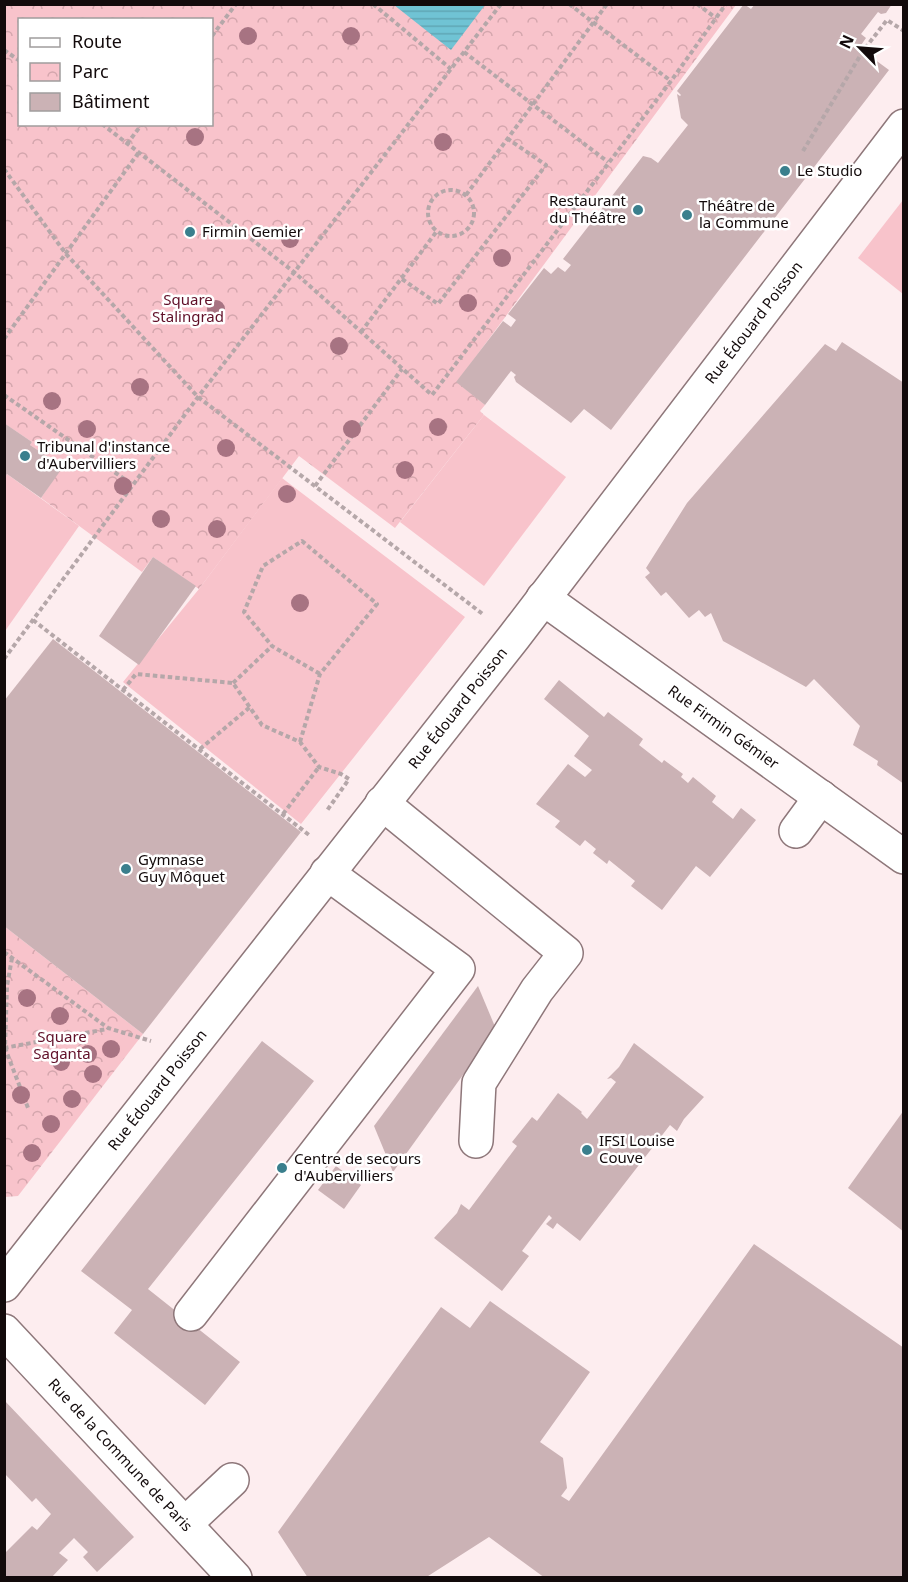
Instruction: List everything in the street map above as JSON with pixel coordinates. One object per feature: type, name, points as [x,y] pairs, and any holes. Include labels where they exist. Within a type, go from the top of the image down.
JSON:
[{"type":"street","name":"Rue Édouard Poisson","points":[[4,1285],[514,637],[903,126]]},
{"type":"street","name":"Rue Firmin Gémier","points":[[543,598],[903,857]]},
{"type":"street","points":[[796,831],[821,797]]},
{"type":"street","points":[[382,803],[566,953],[537,990],[479,1083],[476,1141]]},
{"type":"street","points":[[191,1314],[458,969],[327,873]]},
{"type":"street","name":"Rue de la Commune de Paris","points":[[4,1331],[235,1578]]},
{"type":"street","points":[[185,1524],[232,1480]]},
{"type":"path","points":[[213,35],[236,4]]},
{"type":"path","points":[[373,4],[451,69]]},
{"type":"path","points":[[4,659],[198,398],[501,4]]},
{"type":"path","points":[[569,4],[671,81]]},
{"type":"path","points":[[466,195],[607,4]]},
{"type":"path","points":[[698,4],[716,18]]},
{"type":"path","points":[[104,126],[294,272],[432,395],[671,81],[726,4]]},
{"type":"path","points":[[803,151],[858,60],[887,20],[903,31]]},
{"type":"path","points":[[4,50],[18,60]]},
{"type":"path","points":[[464,52],[608,162]]},
{"type":"path","points":[[853,56],[858,60]]},
{"type":"path","points":[[127,144],[140,126]]},
{"type":"path","points":[[402,279],[438,304],[546,165],[508,139]]},
{"type":"path","points":[[4,339],[139,152]]},
{"type":"path","points":[[4,169],[66,254],[198,398],[514,637]]},
{"type":"path","points":[[453,190],[466,195],[473,208],[474,217],[471,224],[466,230],[452,236],[437,231],[432,226],[429,212],[438,194],[453,190]]},
{"type":"path","points":[[361,332],[437,231]]},
{"type":"path","points":[[315,486],[402,369]]},
{"type":"path","points":[[4,395],[133,484]]},
{"type":"path","points":[[300,742],[320,674],[377,604],[302,541],[263,566],[244,612],[272,646],[320,674]]},
{"type":"path","points":[[33,620],[309,835]]},
{"type":"path","points":[[123,690],[136,674],[233,683],[272,646]]},
{"type":"path","points":[[233,683],[262,726],[300,742],[319,767],[350,779],[322,816]]},
{"type":"path","points":[[200,749],[250,707]]},
{"type":"path","points":[[283,814],[319,767]]},
{"type":"path","points":[[303,843],[316,826]]},
{"type":"path","points":[[4,952],[108,1029],[140,1039]]},
{"type":"path","points":[[12,958],[7,986],[4,1048],[28,1108]]},
{"type":"path","points":[[4,1048],[108,1029]]},
{"type":"green space","name":"Square Stalingrad","points":[[5,5],[736,5],[457,382],[485,405],[480,411],[484,415],[395,528],[299,456],[199,589],[153,557],[142,572],[41,498],[62,467],[30,445],[32,442],[5,424]]},
{"type":"green space","points":[[903,200],[903,294],[858,258]]},
{"type":"green space","points":[[484,415],[566,477],[484,586],[400,522]]},
{"type":"green space","points":[[7,474],[79,526],[5,631],[4,478]]},
{"type":"green space","points":[[282,478],[465,617],[301,824],[123,682],[199,589]]},
{"type":"green space","name":"Square Saganta","points":[[4,926],[143,1034],[18,1196],[5,1197]]},
{"type":"water","points":[[394,5],[485,5],[451,50]]},
{"type":"building","name":"Théâtre de la Commune","points":[[744,4],[751,9],[755,4],[892,4],[886,13],[878,12],[861,34],[866,38],[859,48],[889,70],[611,430],[584,409],[571,423],[516,382],[514,377],[516,375],[511,371],[485,405],[456,382],[503,321],[511,327],[516,320],[508,314],[544,268],[551,274],[558,267],[565,272],[571,265],[563,259],[643,156],[658,163],[688,125],[681,118],[677,94],[681,95],[677,91]]},
{"type":"building","points":[[842,342],[904,383],[904,784],[877,765],[878,761],[853,745],[860,726],[814,679],[806,687],[723,641],[711,613],[705,617],[699,610],[689,618],[666,592],[661,596],[645,577],[650,573],[646,568],[687,503],[825,344],[836,351]]},
{"type":"building","name":"Tribunal d'instance d'Aubervilliers","points":[[4,423],[32,442],[30,445],[63,467],[41,498],[7,474],[4,478]]},
{"type":"building","points":[[153,557],[196,586],[139,665],[99,636]]},
{"type":"building","name":"Gymnase Guy Môquet","points":[[53,639],[301,832],[143,1034],[4,926],[4,701]]},
{"type":"building","points":[[559,680],[604,717],[608,712],[643,739],[639,745],[662,763],[664,760],[683,774],[681,777],[688,783],[693,777],[716,796],[712,802],[733,819],[741,808],[756,820],[710,877],[696,866],[662,910],[631,886],[635,881],[609,860],[607,864],[593,853],[596,849],[585,840],[580,846],[555,827],[560,821],[536,804],[568,764],[585,777],[592,770],[574,756],[589,736],[544,699]]},
{"type":"building","points":[[478,986],[496,1029],[393,1172],[374,1126]]},
{"type":"building","points":[[262,1041],[314,1081],[148,1289],[240,1362],[205,1405],[114,1333],[132,1310],[81,1271]]},
{"type":"building","points":[[634,1043],[704,1097],[684,1119],[677,1131],[670,1125],[580,1241],[557,1223],[553,1229],[546,1224],[552,1218],[549,1215],[522,1251],[529,1256],[502,1291],[434,1238],[457,1213],[461,1204],[469,1210],[517,1146],[512,1142],[532,1117],[537,1121],[558,1093],[582,1112],[587,1119],[616,1082],[611,1078],[607,1079],[619,1067]]},
{"type":"building","points":[[904,1110],[904,1232],[848,1188]]},
{"type":"building","points":[[336,1166],[361,1185],[344,1209],[318,1190]]},
{"type":"building","points":[[754,1244],[904,1348],[904,1578],[545,1578],[489,1537],[425,1578],[308,1578],[278,1532],[441,1307],[470,1328],[490,1301],[590,1372],[540,1442],[563,1458],[567,1488],[561,1496],[569,1501]]},
{"type":"building","points":[[4,1400],[134,1537],[97,1572],[83,1557],[88,1552],[74,1538],[59,1553],[68,1560],[51,1578],[4,1578],[4,1554],[32,1526],[37,1530],[51,1514],[36,1498],[32,1502],[4,1473]]},
{"type":"place","name":"Le Studio","points":[[785,171]]},
{"type":"place","name":"Restaurant du Théâtre","points":[[638,210]]},
{"type":"place","name":"Théâtre de la Commune","points":[[687,215]]},
{"type":"place","name":"Firmin Gemier","points":[[190,232]]},
{"type":"place","name":"Tribunal d'instance d'Aubervilliers","points":[[25,456]]},
{"type":"place","name":"Gymnase Guy Môquet","points":[[126,869]]},
{"type":"place","name":"IFSI Louise Couve","points":[[587,1150]]},
{"type":"place","name":"Centre de secours d'Aubervilliers","points":[[282,1168]]}]
